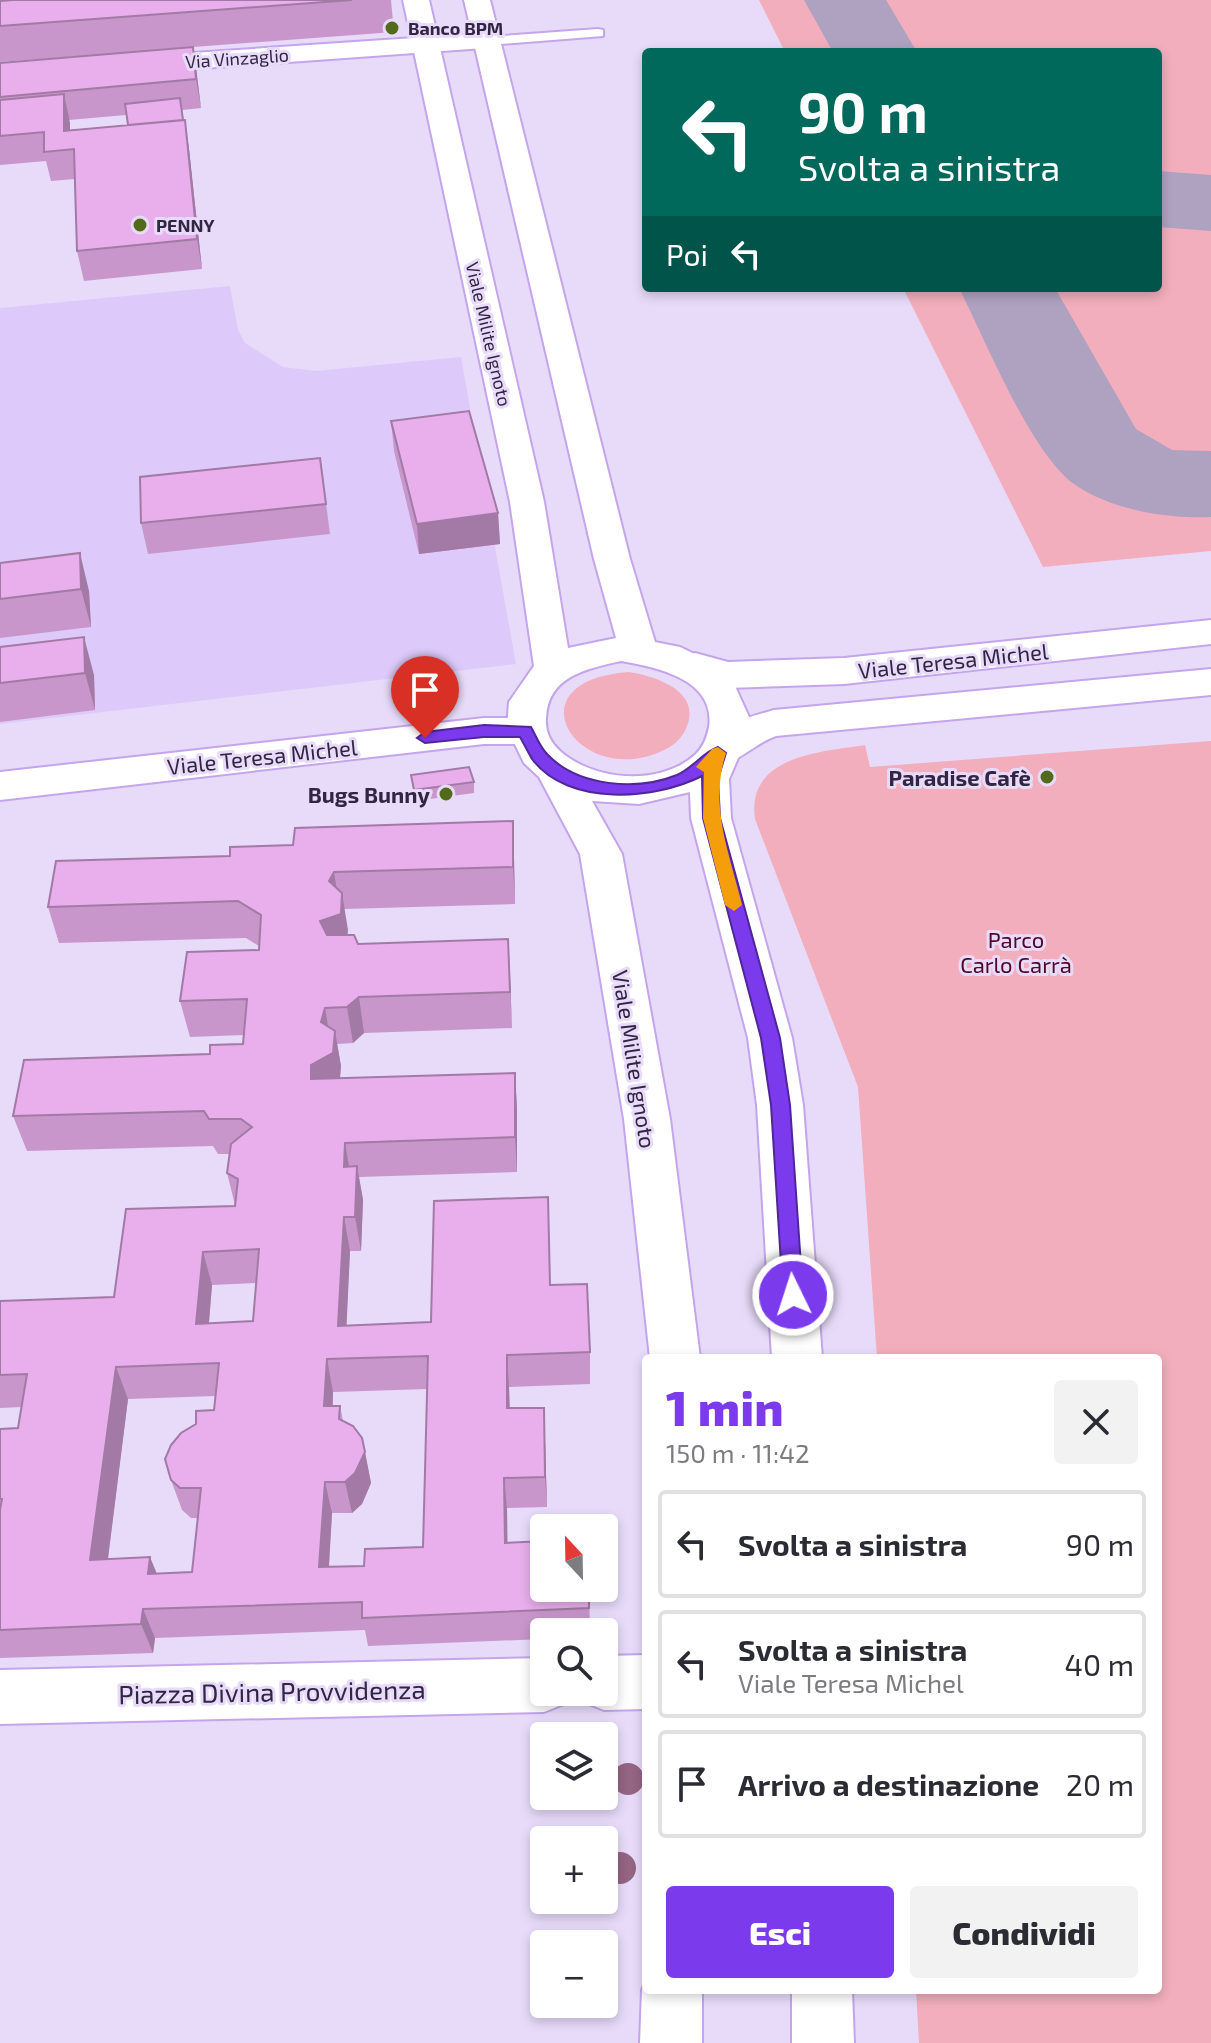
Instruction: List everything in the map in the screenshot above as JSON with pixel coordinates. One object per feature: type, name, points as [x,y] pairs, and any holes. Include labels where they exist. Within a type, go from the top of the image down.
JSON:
[{"type":"main road","name":"Viale Milite Ignoto","points":[[416,0],[527,502],[553,670]]},
{"type":"main road","points":[[477,0],[612,559],[638,649]]},
{"type":"main road","name":"Via Vinzaglio","points":[[108,66],[488,41]]},
{"type":"main road","name":"Viale Teresa Michel","points":[[695,666],[728,675],[844,671],[1211,632]]},
{"type":"main road","points":[[718,753],[698,771],[681,780],[638,790],[594,786],[556,771],[539,756],[525,731],[524,715],[528,699],[537,684],[553,670],[596,652],[638,649],[669,655],[695,666],[717,684],[729,706],[729,730],[709,779],[711,818],[770,1038],[780,1105],[797,1354]]},
{"type":"main road","name":"Viale Teresa Michel","points":[[718,753],[746,732],[774,723],[1211,682]]},
{"type":"main road","name":"Viale Teresa Michel","points":[[0,786],[484,731],[525,731]]},
{"type":"main road","name":"Viale Milite Ignoto","points":[[556,771],[601,854],[647,1119],[675,1354]]},
{"type":"main road","points":[[618,1683],[642,1682]]},
{"type":"main road","name":"Piazza Divina Provvidenza","points":[[0,1697],[530,1685]]},
{"type":"main road","points":[[671,2043],[672,1994]]},
{"type":"main road","points":[[822,1994],[823,2043]]},
{"type":"lane","points":[[488,41],[598,33]]},
{"type":"shaded area","points":[[230,286],[238,330],[245,343],[283,367],[316,371],[461,357],[516,664],[0,724],[0,308]]},
{"type":"green space","points":[[759,0],[1211,0],[1211,551],[1043,567],[905,292],[1162,292],[1162,48],[783,48]]},
{"type":"green space","points":[[629,672],[673,687],[687,703],[690,714],[684,733],[668,748],[636,759],[608,757],[585,747],[569,731],[564,712],[571,694],[592,680]]},
{"type":"green space","name":"Parco Carlo Carrà","points":[[1211,741],[1211,2043],[919,2043],[916,1994],[1162,1994],[1162,1354],[877,1354],[858,1087],[755,819],[755,798],[762,782],[790,761],[865,745],[870,767]]},
{"type":"building","points":[[352,0],[0,26],[0,1]]},
{"type":"building","points":[[193,47],[196,79],[0,97],[0,63]]},
{"type":"building","name":"PENNY","points":[[64,94],[64,131],[185,120],[197,239],[77,251],[74,149],[44,152],[44,132],[0,136],[0,100]]},
{"type":"building","points":[[180,98],[183,120],[128,125],[125,104]]},
{"type":"building","points":[[469,411],[498,513],[417,524],[391,421]]},
{"type":"building","points":[[320,458],[326,504],[141,523],[140,477]]},
{"type":"building","points":[[80,553],[81,589],[0,599],[0,563]]},
{"type":"building","points":[[84,637],[85,673],[0,683],[0,647]]},
{"type":"building","points":[[469,767],[474,782],[414,790],[411,775]]},
{"type":"building","points":[[513,821],[513,867],[334,872],[329,881],[342,893],[341,914],[320,921],[327,935],[354,935],[358,944],[508,939],[510,992],[359,997],[347,1007],[325,1008],[321,1022],[335,1031],[333,1053],[311,1065],[311,1079],[515,1073],[515,1137],[345,1143],[344,1167],[357,1166],[355,1217],[344,1217],[338,1326],[431,1322],[434,1201],[548,1197],[550,1285],[587,1284],[590,1352],[507,1355],[507,1408],[544,1408],[545,1477],[504,1478],[505,1543],[530,1542],[530,1602],[589,1602],[589,1608],[362,1618],[362,1602],[143,1609],[141,1624],[0,1630],[0,1429],[18,1428],[27,1374],[0,1375],[0,1301],[114,1297],[126,1209],[235,1206],[238,1179],[227,1173],[231,1144],[252,1127],[241,1119],[209,1119],[204,1111],[13,1116],[24,1060],[210,1054],[210,1045],[243,1044],[247,999],[180,1001],[187,952],[259,950],[261,915],[238,901],[48,907],[56,861],[230,856],[230,847],[293,845],[295,828]],"holes":[[[259,1249],[253,1321],[196,1324],[203,1252]],[[428,1356],[423,1547],[365,1549],[364,1566],[319,1567],[325,1482],[345,1482],[355,1473],[365,1452],[362,1438],[353,1426],[339,1419],[340,1406],[324,1406],[327,1359]],[[219,1363],[214,1410],[196,1411],[196,1424],[181,1433],[165,1459],[171,1480],[180,1488],[201,1488],[192,1572],[148,1574],[150,1557],[90,1560],[116,1367]]]},
{"type":"taxiway","points":[[845,0],[873,48]]},
{"type":"taxiway","points":[[1162,199],[1211,203]]},
{"type":"taxiway","points":[[1009,292],[1087,438],[1099,451],[1112,462],[1143,477],[1176,484],[1211,484]]},
{"type":"slow traffic","points":[[704,767],[718,753],[709,779],[711,818],[734,905]]},
{"type":"place","name":"Banco BPM","points":[[392,28]]},
{"type":"place","name":"PENNY","points":[[140,225]]},
{"type":"place","name":"Paradise Cafè","points":[[1047,777]]},
{"type":"place","name":"Bugs Bunny","points":[[446,794]]},
{"type":"route","points":[[425,738],[484,731],[525,731],[539,756],[556,771],[584,783],[616,790],[638,790],[681,780],[698,771],[718,753],[709,779],[711,818],[770,1038],[780,1105],[793,1295]]}]
